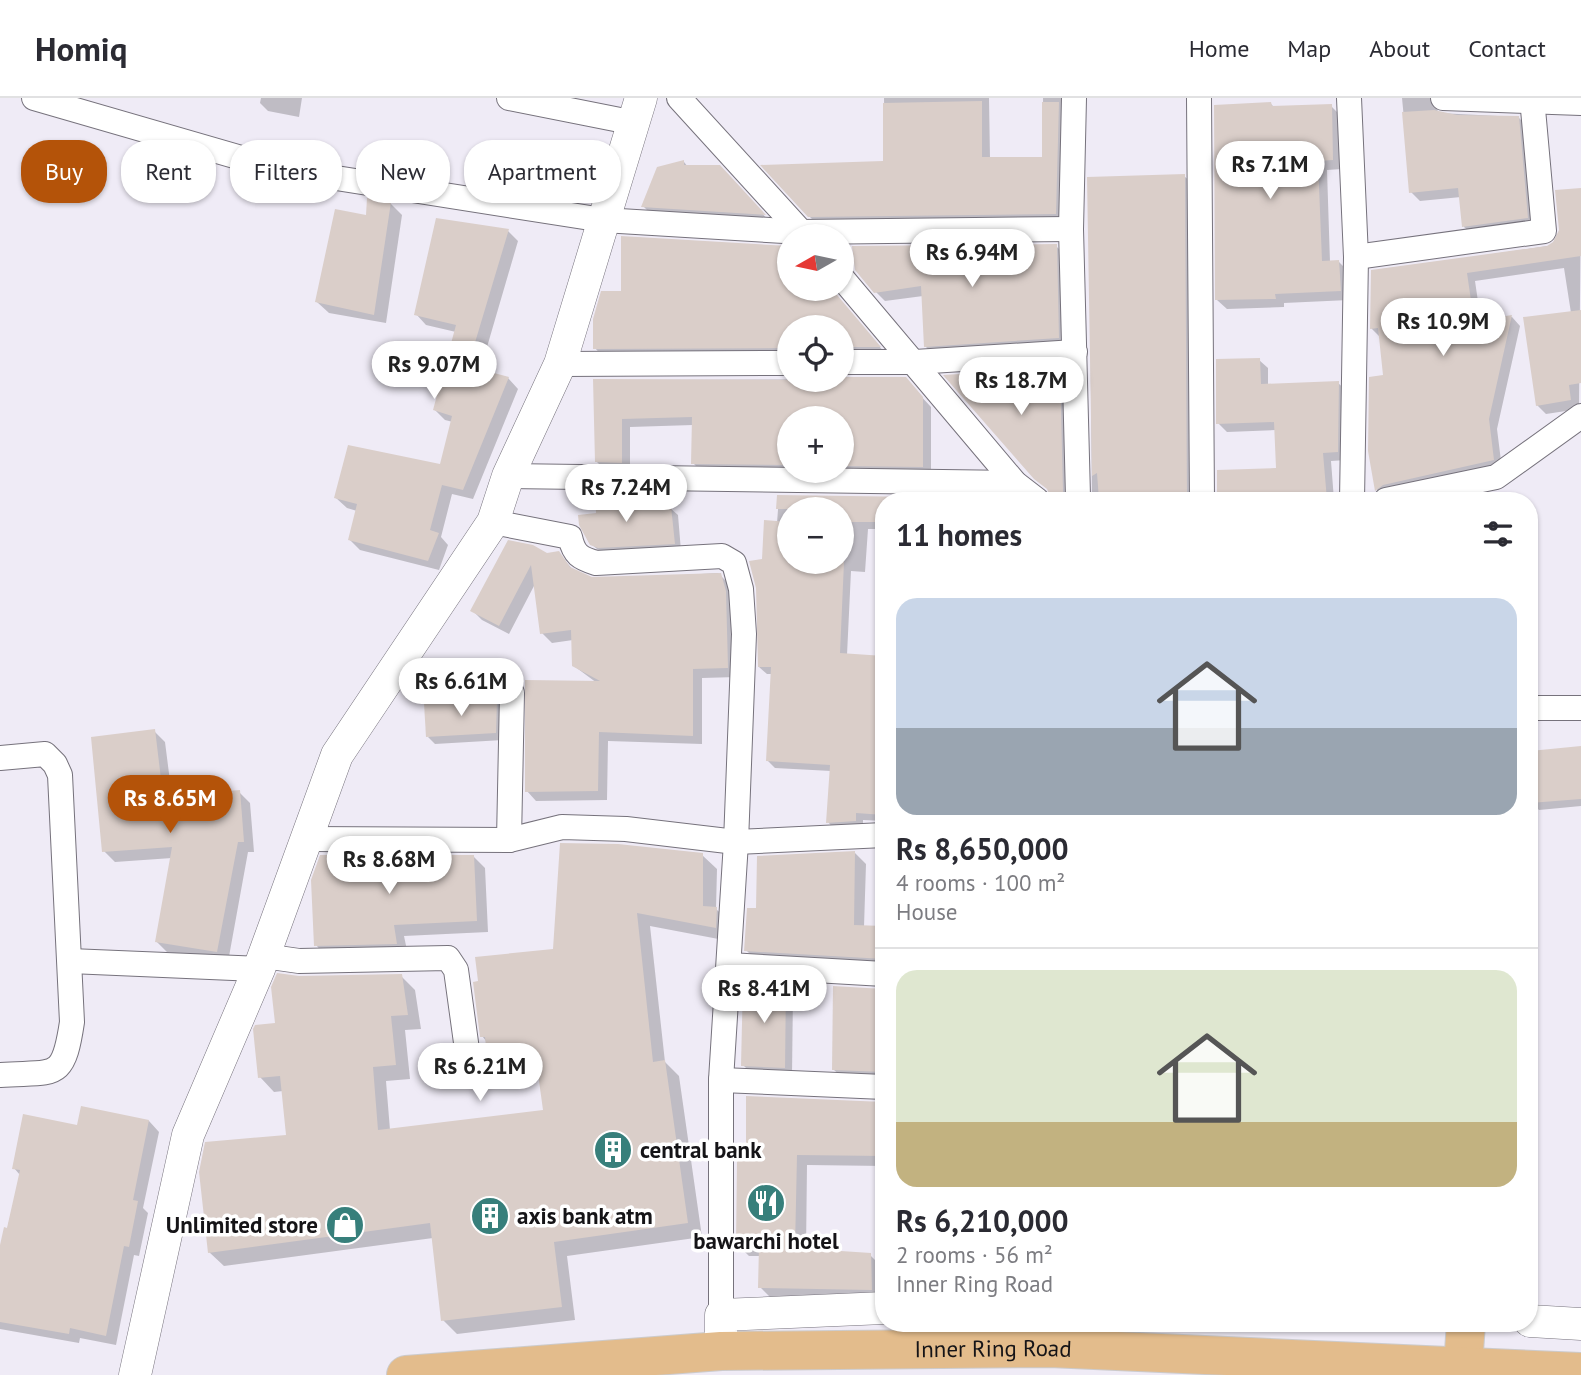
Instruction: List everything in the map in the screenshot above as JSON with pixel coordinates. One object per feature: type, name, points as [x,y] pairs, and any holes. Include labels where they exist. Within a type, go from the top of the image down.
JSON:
[{"type":"main road","points":[[1463,1366],[1465,1332]]},
{"type":"main road","name":"Inner Ring Road","points":[[406,1375],[721,1333],[1581,1372]]},
{"type":"street","points":[[34,98],[279,169],[603,220],[777,232]]},
{"type":"street","points":[[135,1375],[188,1135],[262,962],[337,755],[494,522],[508,476],[560,364],[638,110],[509,98]]},
{"type":"street","points":[[679,98],[794,224]]},
{"type":"street","points":[[1074,98],[1071,229],[1079,492]]},
{"type":"street","points":[[1199,98],[1202,492]]},
{"type":"street","points":[[1349,98],[1356,257],[1352,492]]},
{"type":"street","points":[[1443,98],[1581,103]]},
{"type":"street","points":[[1356,257],[1544,231],[1533,100]]},
{"type":"street","points":[[854,233],[1071,229]]},
{"type":"street","points":[[854,292],[1015,483],[1027,492]]},
{"type":"street","points":[[854,362],[915,362],[1075,352]]},
{"type":"street","points":[[560,364],[777,363]]},
{"type":"street","points":[[1424,492],[1496,477],[1581,416]]},
{"type":"street","points":[[508,476],[1015,483]]},
{"type":"street","points":[[494,522],[570,537],[573,549],[580,558],[596,563],[722,556],[734,563],[741,589],[744,634],[736,842],[721,1080],[721,1333],[875,1309]]},
{"type":"street","points":[[509,840],[512,693]]},
{"type":"street","points":[[1538,708],[1581,708]]},
{"type":"street","points":[[0,758],[45,754],[55,764],[60,775],[72,1022],[66,1059],[54,1071],[0,1075]]},
{"type":"street","points":[[306,839],[509,840],[562,827],[626,828],[736,842],[875,835]]},
{"type":"street","points":[[70,961],[262,962],[448,958],[456,970],[468,1056]]},
{"type":"street","points":[[729,965],[875,973]]},
{"type":"street","points":[[721,1080],[875,1087]]},
{"type":"street","points":[[1538,1321],[1581,1324]]},
{"type":"building","points":[[982,101],[982,157],[1042,157],[1042,102],[1059,102],[1056,214],[808,217],[760,165],[883,161],[883,103]]},
{"type":"building","points":[[1271,102],[1272,106],[1332,104],[1333,160],[1318,161],[1322,261],[1339,260],[1341,291],[1275,294],[1276,299],[1215,300],[1214,105]]},
{"type":"building","points":[[1434,110],[1457,115],[1519,116],[1528,218],[1462,227],[1458,188],[1409,193],[1402,112]]},
{"type":"building","points":[[684,160],[684,165],[720,165],[766,215],[641,207],[657,167]]},
{"type":"building","points":[[1185,174],[1187,492],[1098,492],[1097,473],[1092,476],[1087,177]]},
{"type":"building","points":[[1581,188],[1581,256],[1467,273],[1474,321],[1512,315],[1489,419],[1494,460],[1383,485],[1375,491],[1368,451],[1369,377],[1383,375],[1378,328],[1370,329],[1371,270],[1547,246],[1553,242],[1559,230],[1555,190]]},
{"type":"building","points":[[367,203],[391,203],[374,315],[315,302],[335,209],[366,215]]},
{"type":"building","points":[[436,218],[509,229],[468,366],[509,377],[463,490],[442,485],[430,530],[439,533],[428,561],[348,540],[357,504],[334,498],[348,445],[440,464],[452,416],[433,410],[456,325],[414,315]]},
{"type":"building","points":[[621,236],[777,245],[777,301],[842,301],[854,315],[777,315],[777,348],[593,349],[593,319],[601,291],[621,291]]},
{"type":"building","points":[[1057,244],[1059,338],[924,347],[921,286],[874,293],[855,270],[854,246]]},
{"type":"building","points":[[1581,310],[1581,383],[1569,385],[1571,400],[1536,406],[1523,317]]},
{"type":"building","points":[[854,315],[881,347],[854,347]]},
{"type":"building","points":[[1260,358],[1261,384],[1339,381],[1338,452],[1323,453],[1326,492],[1217,492],[1217,470],[1276,468],[1274,422],[1216,424],[1216,359]]},
{"type":"building","points":[[1060,368],[1063,492],[1048,492],[1034,479],[943,375]]},
{"type":"building","points":[[854,377],[906,377],[923,397],[923,467],[854,466],[854,406],[777,406],[777,465],[691,464],[692,417],[622,419],[622,463],[595,462],[593,379],[777,380],[777,392],[854,392]]},
{"type":"building","points":[[595,492],[623,492],[623,510],[671,506],[675,544],[598,548],[590,545],[579,525],[578,515],[596,513]]},
{"type":"building","points":[[777,495],[875,496],[875,522],[854,522],[854,497],[777,497],[776,509]]},
{"type":"building","points":[[764,520],[777,521],[777,574],[843,574],[840,653],[875,655],[875,814],[856,813],[856,821],[826,823],[830,765],[766,761],[771,667],[758,667],[756,588],[749,561],[762,559]]},
{"type":"building","points":[[508,540],[533,545],[547,553],[559,551],[570,567],[592,577],[721,573],[726,591],[728,668],[693,669],[693,736],[599,732],[598,791],[525,792],[525,680],[600,681],[572,666],[571,630],[540,634],[531,565],[499,626],[470,611]]},
{"type":"building","points":[[497,699],[496,733],[426,737],[424,703]]},
{"type":"building","points":[[155,729],[163,796],[240,790],[244,842],[238,842],[217,952],[155,942],[172,847],[102,852],[91,737]]},
{"type":"building","points":[[1581,746],[1581,799],[1538,802],[1538,750]]},
{"type":"building","points":[[560,843],[618,844],[703,853],[703,906],[717,907],[716,928],[637,913],[653,1062],[665,1060],[688,1223],[554,1242],[562,1307],[441,1321],[430,1223],[208,1253],[199,1172],[205,1142],[286,1135],[280,1076],[258,1078],[253,1029],[255,1025],[275,1023],[271,987],[277,973],[299,976],[402,974],[408,1015],[391,1016],[396,1065],[373,1067],[378,1130],[543,1110],[535,1052],[487,1057],[485,1037],[480,1037],[473,982],[478,981],[475,957],[553,949]]},
{"type":"building","points":[[855,851],[854,925],[875,926],[875,958],[744,951],[747,908],[756,908],[757,856]]},
{"type":"building","points":[[320,855],[474,855],[477,921],[394,925],[397,944],[314,946],[311,880]]},
{"type":"building","points":[[743,981],[786,983],[785,1068],[741,1066]]},
{"type":"building","points":[[833,986],[875,988],[875,1072],[832,1070]]},
{"type":"building","points":[[746,1096],[875,1102],[875,1156],[797,1155],[795,1248],[871,1253],[872,1290],[758,1288],[759,1246],[736,1246],[737,1159],[746,1159]]},
{"type":"building","points":[[81,1106],[149,1120],[133,1200],[138,1201],[129,1247],[124,1246],[106,1336],[70,1328],[69,1334],[0,1322],[0,1245],[4,1227],[7,1228],[20,1170],[12,1169],[23,1114],[77,1125]]},
{"type":"place","name":"central bank","points":[[613,1150]]},
{"type":"place","name":"bawarchi hotel","points":[[766,1203]]},
{"type":"place","name":"axis bank atm","points":[[490,1216]]},
{"type":"place","name":"Unlimited store","points":[[345,1225]]}]
